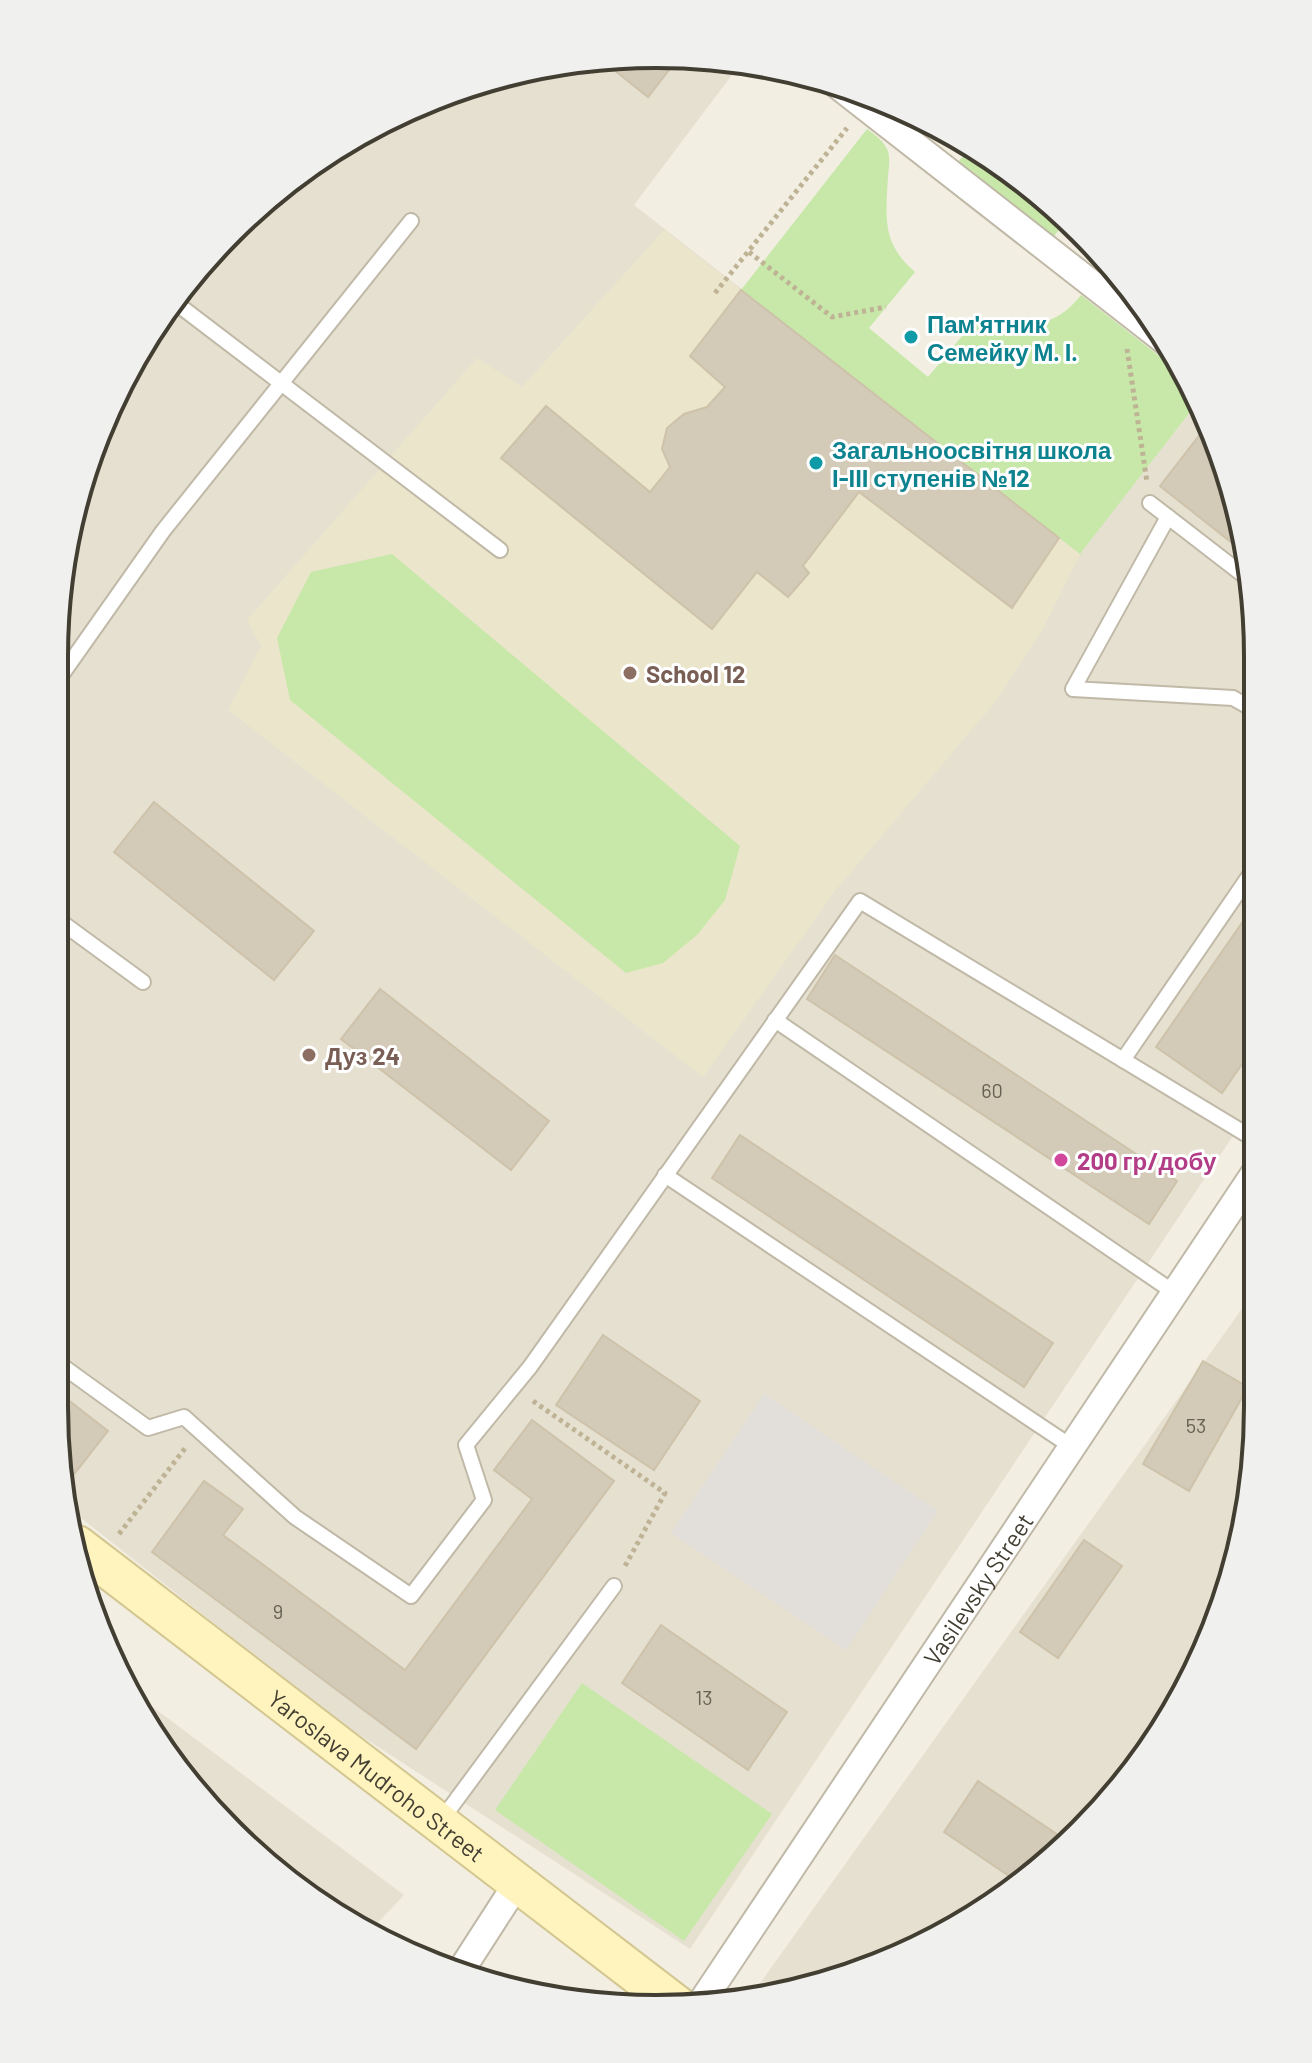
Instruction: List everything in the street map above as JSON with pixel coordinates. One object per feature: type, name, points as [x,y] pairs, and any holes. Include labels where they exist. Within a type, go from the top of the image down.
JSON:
[{"type":"street","points":[[865,107],[1139,320]]},
{"type":"street","name":"Vasilevsky Street","points":[[708,1993],[1244,1189]]},
{"type":"street","name":"Yaroslava Mudroho Street","points":[[87,1553],[663,1995]]},
{"type":"street","points":[[465,1963],[516,1885]]},
{"type":"lane","points":[[68,666],[163,531],[279,382],[411,221]]},
{"type":"lane","points":[[183,308],[500,550]]},
{"type":"lane","points":[[1150,503],[1238,571]]},
{"type":"lane","points":[[1168,517],[1073,689],[1233,698],[1244,704]]},
{"type":"lane","points":[[1123,1060],[1244,884]]},
{"type":"lane","points":[[68,1370],[148,1428],[184,1417],[295,1517],[411,1596],[484,1500],[466,1445],[514,1387],[860,901],[1244,1133]]},
{"type":"lane","points":[[68,927],[143,982]]},
{"type":"lane","points":[[775,1020],[1175,1293]]},
{"type":"lane","points":[[665,1175],[1072,1447]]},
{"type":"lane","points":[[438,1825],[614,1586]]},
{"type":"path","points":[[715,293],[864,106]]},
{"type":"path","points":[[749,252],[832,317],[886,307]]},
{"type":"path","points":[[1120,306],[1150,503]]},
{"type":"path","points":[[514,1387],[665,1493],[614,1586]]},
{"type":"path","points":[[87,1553],[199,1430]]},
{"type":"shaded area","points":[[618,69],[694,69],[733,73],[634,205],[1080,553],[1190,412],[1213,467],[1224,504],[1233,541],[1243,618],[1244,1119],[690,1949],[335,1719],[78,1516],[69,1445],[68,1407],[68,656],[69,618],[79,541],[99,467],[113,431],[167,329],[240,240],[329,167],[431,113],[467,99],[541,79]]},
{"type":"shaded area","name":"School 12","points":[[664,230],[1080,554],[1044,627],[996,701],[835,891],[703,1077],[228,710],[261,646],[247,620],[477,358],[522,387]]},
{"type":"shaded area","points":[[1244,1306],[1243,1445],[1233,1522],[1213,1596],[1199,1632],[1145,1734],[1072,1823],[983,1896],[881,1950],[808,1975],[758,1986]]},
{"type":"shaded area","points":[[764,1394],[938,1511],[846,1650],[671,1533]]},
{"type":"shaded area","points":[[149,1704],[404,1895],[377,1924],[329,1896],[298,1873],[240,1823],[214,1795],[167,1734]]},
{"type":"green space","points":[[867,129],[882,141],[888,151],[888,228],[896,251],[915,272],[869,328],[928,377],[973,323],[982,326],[1037,324],[1059,315],[1081,295],[1163,359],[1190,412],[1080,554],[741,290]]},
{"type":"green space","points":[[964,155],[1014,190],[1060,229],[1051,240],[955,166]]},
{"type":"green space","points":[[392,554],[740,846],[725,900],[697,935],[663,963],[626,973],[290,700],[277,638],[311,572]]},
{"type":"green space","points":[[582,1683],[772,1814],[684,1941],[495,1810]]},
{"type":"building","points":[[670,68],[648,97],[613,69]]},
{"type":"building","name":"Загальноосвітня школа І-ІІІ ступенів №12","points":[[741,290],[1059,538],[1012,608],[859,492],[803,566],[809,573],[788,597],[757,572],[712,629],[501,458],[546,406],[650,492],[670,467],[662,449],[667,428],[684,414],[707,407],[725,387],[690,356]]},
{"type":"building","points":[[1200,434],[1213,467],[1233,544],[1160,486]]},
{"type":"building","points":[[154,802],[314,931],[274,980],[114,852]]},
{"type":"building","points":[[1244,920],[1244,1061],[1222,1093],[1156,1047]]},
{"type":"building","points":[[835,955],[1177,1181],[1149,1224],[807,999]]},
{"type":"building","points":[[380,989],[549,1121],[511,1170],[341,1039]]},
{"type":"building","points":[[740,1135],[1053,1343],[1024,1387],[712,1178]]},
{"type":"building","points":[[603,1335],[700,1401],[654,1470],[556,1405]]},
{"type":"building","points":[[1203,1361],[1244,1385],[1244,1394],[1189,1491],[1143,1464]]},
{"type":"building","points":[[68,1400],[108,1431],[72,1477]]},
{"type":"building","points":[[532,1420],[614,1481],[416,1749],[152,1552],[204,1481],[243,1509],[223,1535],[405,1670],[532,1499],[494,1470]]},
{"type":"building","points":[[1084,1540],[1122,1566],[1058,1658],[1020,1632]]},
{"type":"building","points":[[661,1625],[787,1712],[748,1770],[622,1683]]},
{"type":"building","points":[[978,1781],[1059,1835],[1010,1876],[944,1832]]},
{"type":"place","name":"Пам'ятник Семейку М. І.","points":[[911,337]]},
{"type":"place","name":"Загальноосвітня школа І-ІІІ ступенів №12","points":[[816,463]]},
{"type":"place","name":"School 12","points":[[630,673]]},
{"type":"place","name":"Дуз 24","points":[[309,1055]]},
{"type":"place","name":"200 гр/добу","points":[[1061,1160]]}]
